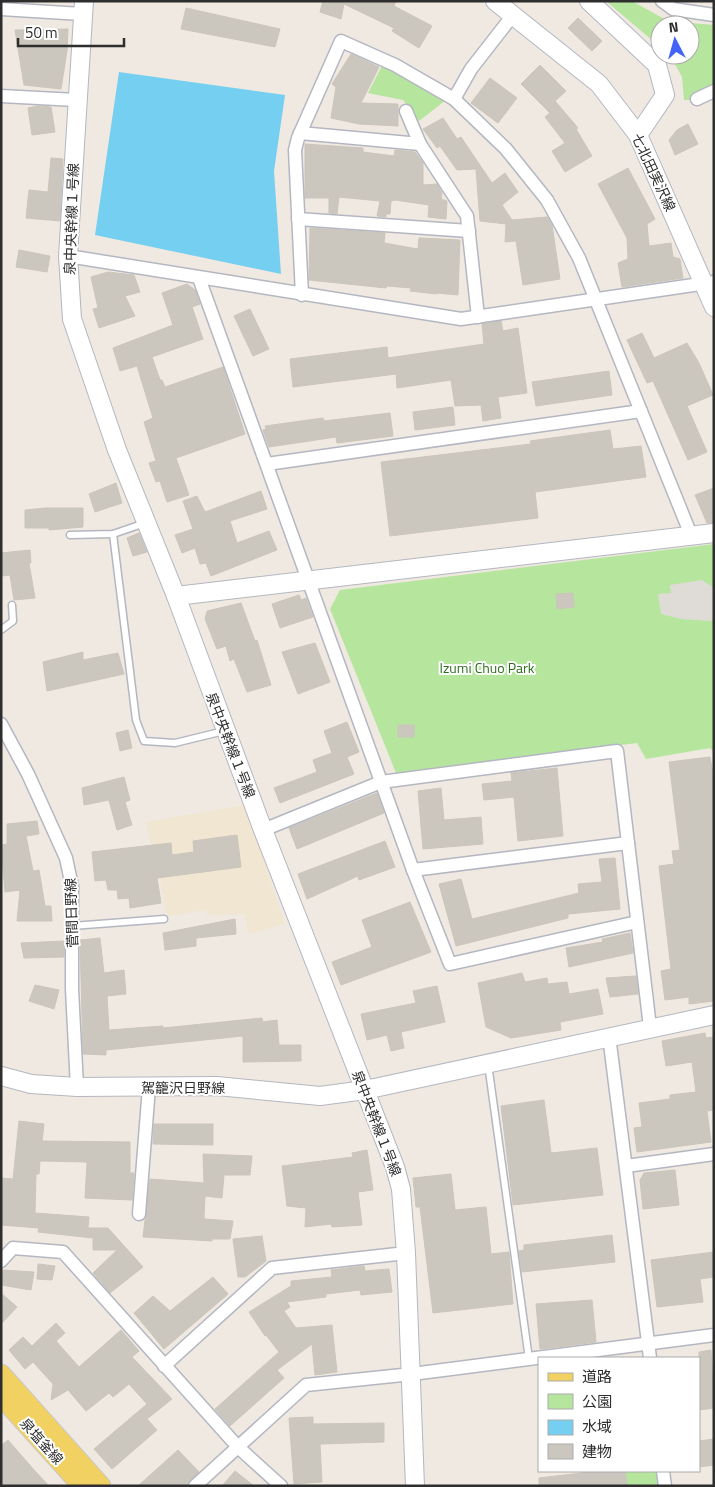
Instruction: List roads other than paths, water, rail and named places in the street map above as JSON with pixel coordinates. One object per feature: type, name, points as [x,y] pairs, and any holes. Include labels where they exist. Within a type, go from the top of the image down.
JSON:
[{"type":"main road","points":[[1,1374],[101,1486]]},
{"type":"main road","name":"泉塩釜線","points":[[1,1396],[82,1486]]},
{"type":"street","name":"七北田実沢線","points":[[496,1],[599,84],[638,134],[709,283],[714,307]]},
{"type":"street","points":[[589,1],[657,65],[665,95],[638,134]]},
{"type":"street","points":[[662,1],[673,9],[714,15]]},
{"type":"street","points":[[1,9],[83,8]]},
{"type":"street","name":"泉中央幹線１号線","points":[[83,8],[68,256],[72,319],[117,450],[176,596],[263,830],[402,1189],[416,1486]]},
{"type":"street","points":[[454,99],[471,69],[513,15]]},
{"type":"street","points":[[302,295],[295,150],[300,133],[341,41],[395,65],[454,99],[506,149],[547,200],[579,258],[691,535]]},
{"type":"street","points":[[696,99],[714,91]]},
{"type":"street","points":[[1,96],[76,100]]},
{"type":"street","points":[[406,111],[420,144],[467,216],[478,317]]},
{"type":"street","points":[[300,133],[420,144]]},
{"type":"street","points":[[298,219],[469,231]]},
{"type":"street","points":[[68,256],[461,319],[709,283]]},
{"type":"street","points":[[199,278],[413,870],[450,964],[637,922]]},
{"type":"street","points":[[267,464],[642,412]]},
{"type":"street","points":[[176,596],[714,532]]},
{"type":"street","name":"菅間日野線","points":[[1,724],[28,774],[66,858],[72,886],[77,1088]]},
{"type":"street","points":[[263,830],[381,782],[617,751],[650,1027]]},
{"type":"street","points":[[413,870],[628,843]]},
{"type":"street","name":"駕籠沢日野線","points":[[1,1076],[31,1084],[77,1088],[233,1086],[320,1096],[365,1090],[650,1027],[714,1015]]},
{"type":"street","points":[[609,1036],[650,1357]]},
{"type":"street","points":[[139,1214],[149,1086]]},
{"type":"street","points":[[626,1166],[714,1154]]},
{"type":"street","points":[[1,1262],[13,1248],[62,1252],[238,1447],[281,1486]]},
{"type":"street","points":[[164,1366],[272,1268],[406,1253]]},
{"type":"street","points":[[545,1357],[714,1335]]},
{"type":"street","points":[[195,1486],[306,1385],[538,1358]]},
{"type":"street","points":[[663,1472],[665,1486]]},
{"type":"lane","points":[[70,535],[113,534],[146,522]]},
{"type":"lane","points":[[113,534],[136,720],[144,741],[175,743],[226,730]]},
{"type":"lane","points":[[1,630],[13,621],[12,605]]},
{"type":"lane","points":[[72,926],[164,919]]},
{"type":"lane","points":[[488,1063],[529,1359]]},
{"type":"water","points":[[119,72],[285,95],[274,171],[281,274],[95,235]]},
{"type":"park label","name":"Izumi Chuo Park","points":[[487,667]]}]
